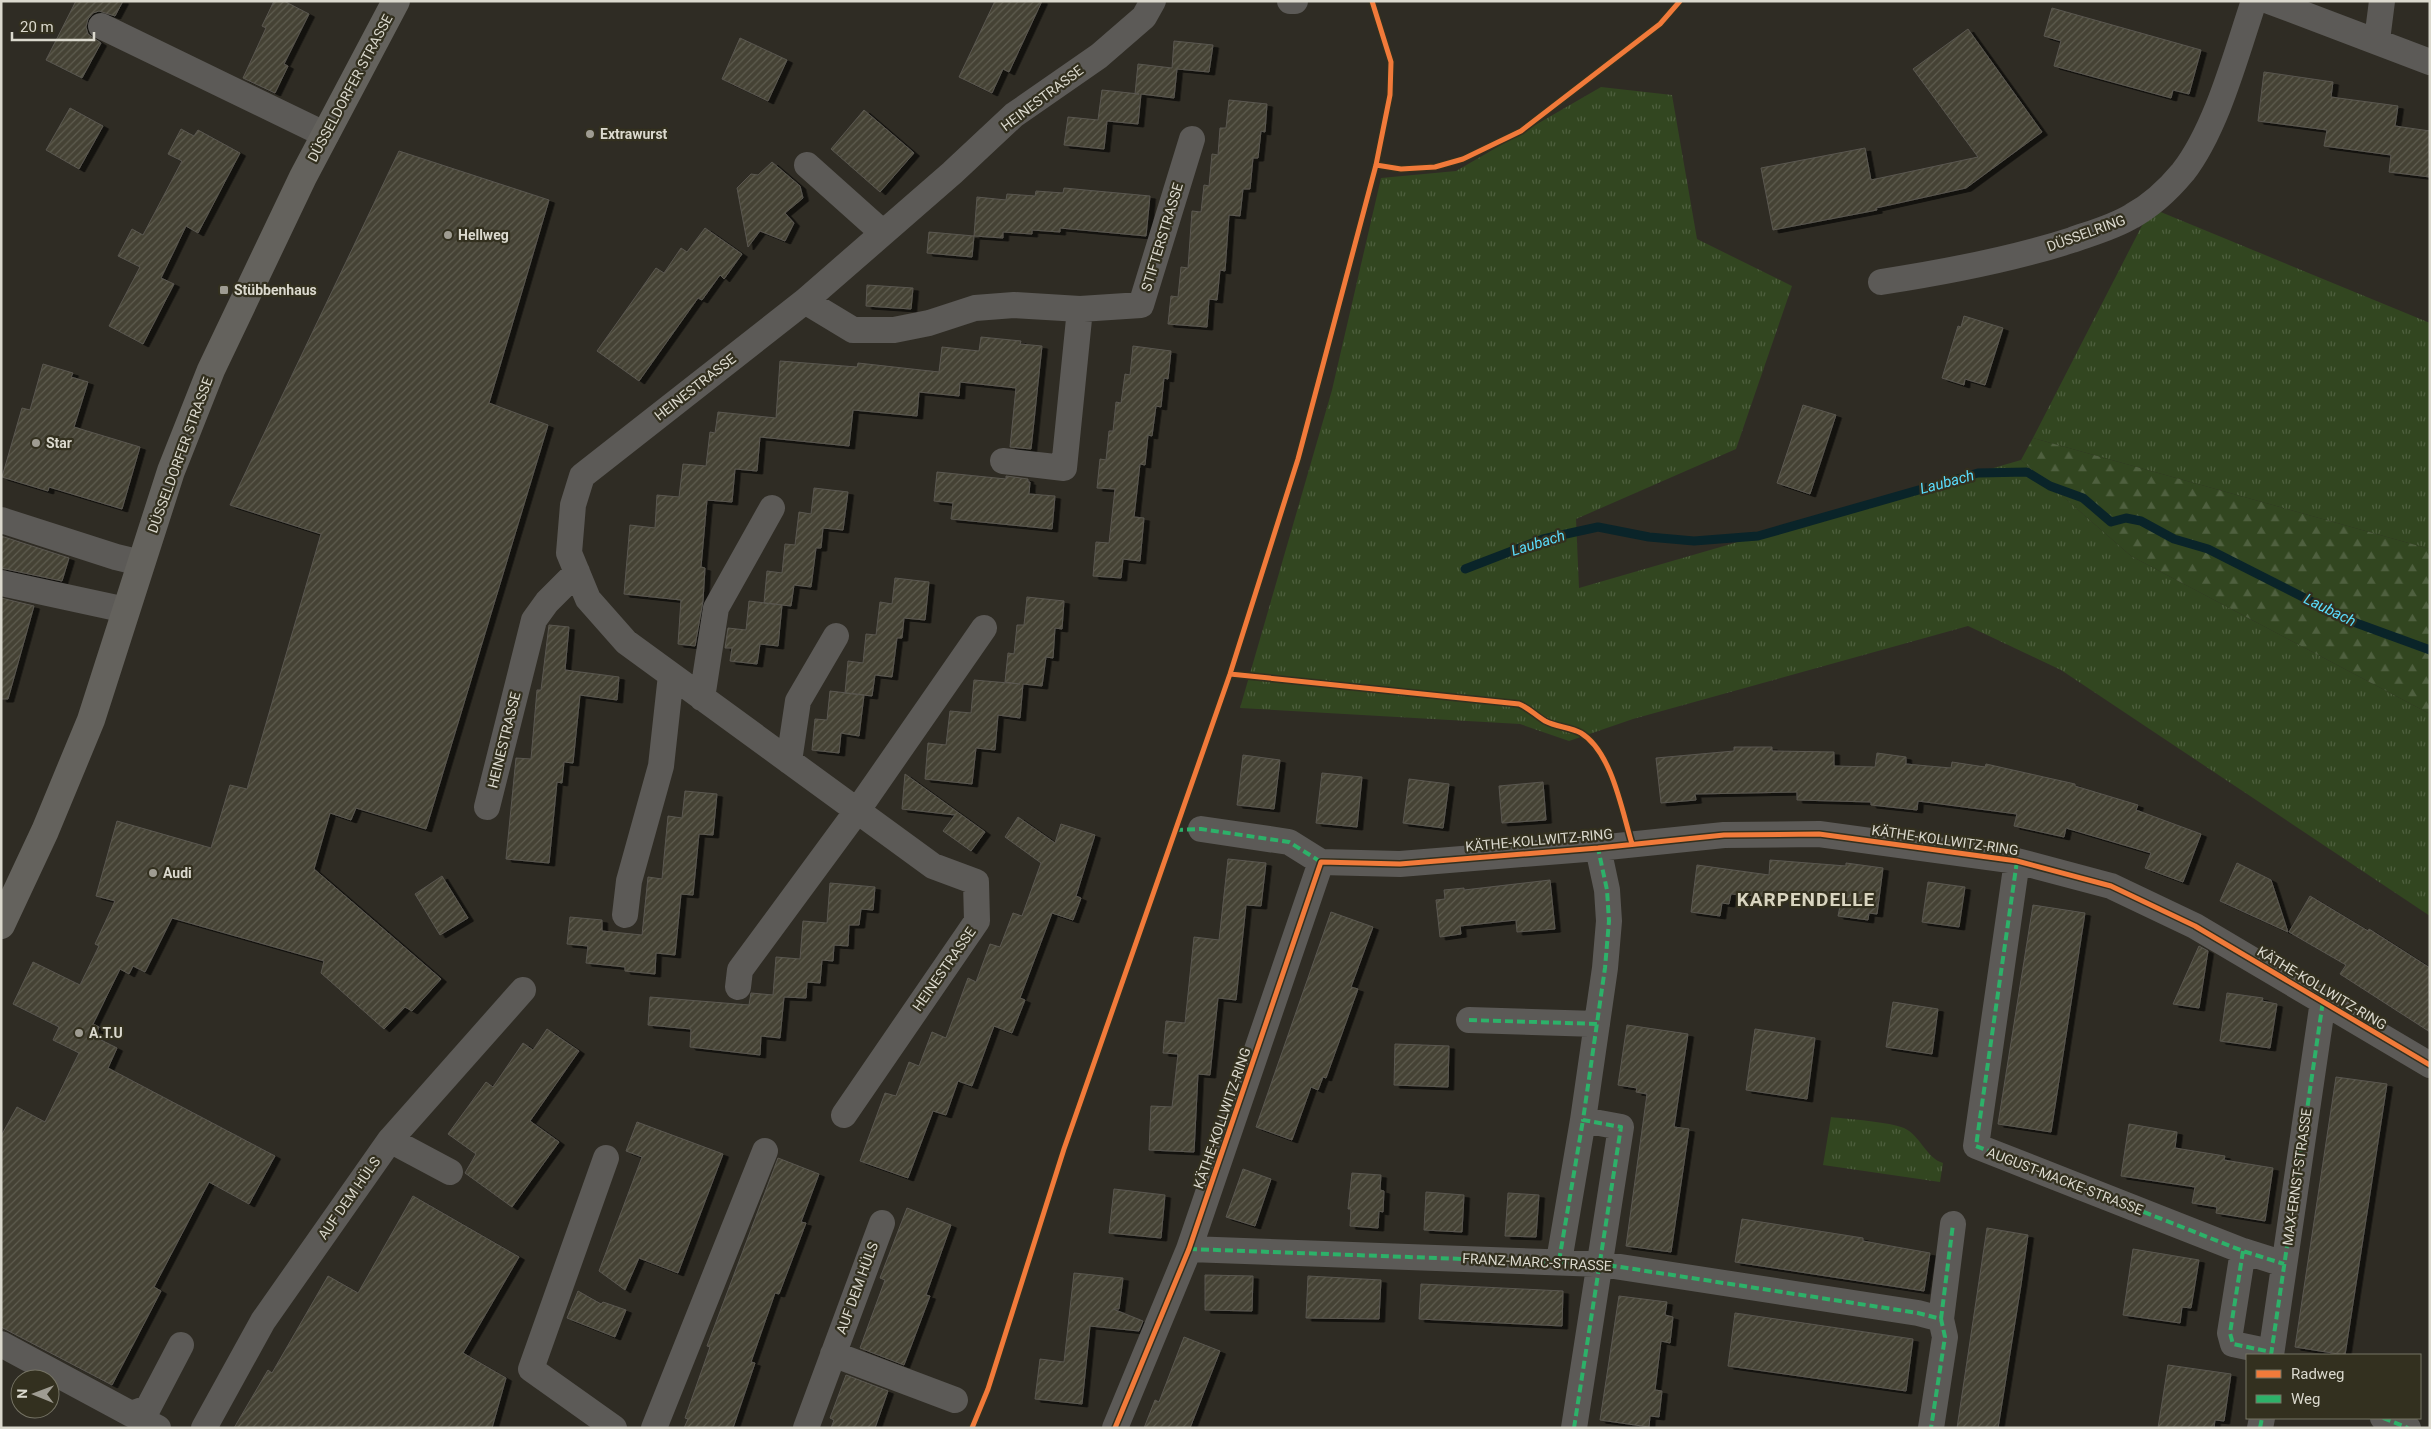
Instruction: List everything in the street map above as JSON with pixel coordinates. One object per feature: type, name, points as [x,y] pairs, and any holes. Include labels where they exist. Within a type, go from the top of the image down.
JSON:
[{"type":"main road","name":"DÜSSELDORFER STRASSE","points":[[1,925],[44,832],[91,720],[171,471],[211,370],[303,177],[396,1]]},
{"type":"street","name":"HEINESTRASSE","points":[[844,1115],[977,921],[976,882],[933,866],[626,642],[588,599],[569,552],[573,505],[582,476],[805,300],[952,173],[1014,115],[1099,56],[1144,17],[1154,1]]},
{"type":"street","points":[[1290,1],[1295,1]]},
{"type":"street","name":"DÜSSELRING","points":[[1881,282],[2027,254],[2102,230],[2131,217],[2158,198],[2183,171],[2201,143],[2223,92],[2254,1]]},
{"type":"street","points":[[2268,1],[2377,40],[2430,62]]},
{"type":"street","points":[[2377,40],[2382,1]]},
{"type":"street","points":[[101,26],[326,135]]},
{"type":"street","name":"STIFTERSTRASSE","points":[[805,300],[853,330],[894,330],[929,323],[975,308],[1014,305],[1080,309],[1141,305],[1192,139]]},
{"type":"street","points":[[807,165],[883,233]]},
{"type":"street","points":[[1003,461],[1064,468],[1080,309]]},
{"type":"street","points":[[702,698],[716,608],[772,508]]},
{"type":"street","points":[[1,520],[116,557],[141,563]]},
{"type":"street","name":"HEINESTRASSE","points":[[487,807],[534,620],[547,602],[577,572]]},
{"type":"street","points":[[1,583],[126,610]]},
{"type":"street","points":[[738,987],[740,970],[857,811],[984,628]]},
{"type":"street","points":[[789,761],[798,701],[836,636]]},
{"type":"street","points":[[625,915],[629,881],[661,766],[671,675]]},
{"type":"street","points":[[1201,829],[1289,842],[1320,862]]},
{"type":"street","name":"KÄTHE-KOLLWITZ-RING","points":[[1115,1428],[1189,1248],[1320,862],[1400,864],[1598,848],[1724,835],[1819,834],[2017,861],[2110,886],[2195,926],[2430,1066]]},
{"type":"street","points":[[1559,1261],[1583,1120],[1609,921],[1607,890],[1598,848]]},
{"type":"street","name":"AUGUST-MACKE-STRASSE","points":[[2017,861],[1976,1146],[2243,1251],[2284,1264]]},
{"type":"street","name":"AUF DEM HÜLS","points":[[204,1428],[262,1321],[390,1140],[523,990]]},
{"type":"street","name":"MAX-ERNST-STRASSE","points":[[2243,1251],[2230,1333],[2233,1344],[2271,1354],[2323,1001]]},
{"type":"street","points":[[1469,1020],[1597,1024]]},
{"type":"street","points":[[1574,1428],[1621,1127],[1583,1120]]},
{"type":"street","points":[[390,1140],[450,1172]]},
{"type":"street","points":[[654,1428],[766,1151]]},
{"type":"street","points":[[606,1158],[531,1368],[614,1428]]},
{"type":"street","name":"AUF DEM HÜLS","points":[[806,1428],[882,1223]]},
{"type":"street","points":[[1931,1428],[1946,1337],[1941,1319],[1952,1224]]},
{"type":"street","name":"FRANZ-MARC-STRASSE","points":[[1189,1248],[1601,1264],[1918,1313],[1941,1319]]},
{"type":"street","points":[[1,1344],[158,1428]]},
{"type":"street","points":[[131,1414],[148,1408],[181,1345]]},
{"type":"street","points":[[833,1354],[955,1400]]},
{"type":"street","points":[[2386,1419],[2408,1428]]},
{"type":"green space","points":[[1601,87],[1672,95],[1697,239],[1792,286],[1736,449],[1576,519],[1579,588],[2021,460],[2131,556],[2430,714],[2430,916],[2061,670],[1968,626],[1633,719],[1569,741],[1520,724],[1240,708],[1332,390],[1381,178],[1456,171]]},
{"type":"green space","points":[[2151,208],[2430,323],[2430,549],[2033,438]]},
{"type":"green space","points":[[2033,438],[2430,549],[2430,714],[2131,556],[2021,460]]},
{"type":"green space","points":[[1831,1117],[1879,1122],[1904,1128],[1915,1136],[1932,1157],[1943,1163],[1940,1182],[1823,1165]]},
{"type":"building","points":[[76,1],[123,1],[115,16],[99,11],[93,13],[88,19],[86,27],[88,34],[101,43],[82,78],[46,60]]},
{"type":"building","points":[[274,1],[284,1],[309,14],[284,64],[288,66],[275,93],[243,78],[266,28],[262,26]]},
{"type":"building","points":[[995,1],[1042,1],[1009,72],[1003,69],[992,93],[959,77]]},
{"type":"building","points":[[2052,8],[2201,50],[2189,94],[2173,90],[2171,98],[2054,66],[2061,41],[2044,36]]},
{"type":"building","points":[[1968,29],[2042,132],[1966,188],[1876,208],[1877,210],[1773,230],[1761,168],[1865,148],[1871,180],[1978,157],[1913,69]]},
{"type":"building","points":[[740,38],[787,60],[768,101],[722,79]]},
{"type":"building","points":[[1174,41],[1213,45],[1209,72],[1177,69],[1174,98],[1141,94],[1138,124],[1107,121],[1104,149],[1064,145],[1068,117],[1098,120],[1102,90],[1135,94],[1138,64],[1172,68]]},
{"type":"building","points":[[2264,72],[2333,82],[2331,97],[2398,106],[2395,126],[2430,131],[2430,177],[2389,172],[2391,155],[2324,146],[2327,130],[2258,121]]},
{"type":"building","points":[[1229,100],[1267,104],[1265,132],[1261,131],[1258,158],[1253,158],[1250,189],[1243,189],[1240,216],[1229,215],[1225,271],[1220,270],[1217,300],[1209,299],[1207,327],[1168,324],[1171,296],[1178,297],[1181,267],[1188,268],[1192,211],[1201,212],[1204,185],[1209,186],[1212,154],[1218,155],[1220,128],[1226,128]]},
{"type":"building","points":[[70,108],[103,126],[79,169],[46,150]]},
{"type":"building","points":[[864,110],[914,153],[880,192],[831,149]]},
{"type":"building","points":[[181,129],[194,136],[198,130],[240,153],[198,233],[186,226],[161,278],[174,284],[143,344],[109,326],[140,267],[118,256],[132,229],[143,235],[182,161],[168,154]]},
{"type":"building","points":[[399,151],[549,200],[489,403],[548,425],[426,829],[356,808],[351,820],[330,813],[314,869],[441,979],[412,1011],[405,1007],[384,1029],[321,973],[324,961],[172,918],[145,972],[133,966],[129,974],[120,969],[93,1024],[99,1027],[95,1037],[117,1048],[108,1068],[275,1156],[249,1204],[209,1182],[154,1287],[161,1291],[112,1385],[1,1327],[1,1136],[17,1107],[45,1122],[79,1053],[53,1040],[59,1027],[13,1004],[33,962],[80,985],[99,946],[95,944],[115,901],[96,896],[117,821],[211,848],[230,785],[247,789],[321,534],[230,505]]},
{"type":"building","points":[[772,162],[800,186],[803,198],[785,213],[794,223],[785,241],[760,231],[748,247],[737,188],[751,174],[758,175]]},
{"type":"building","points":[[1064,188],[1150,196],[1146,236],[1060,228],[1060,232],[1032,230],[1032,234],[1003,232],[1003,238],[974,236],[977,197],[1006,200],[1007,194],[1035,196],[1036,191],[1063,193]]},
{"type":"building","points":[[705,228],[742,254],[724,279],[720,275],[702,300],[698,298],[639,381],[597,351],[656,268],[664,273],[681,248],[687,252]]},
{"type":"building","points":[[929,232],[974,236],[972,257],[927,253]]},
{"type":"building","points":[[867,285],[913,288],[911,309],[866,306]]},
{"type":"building","points":[[1964,316],[2003,328],[1985,385],[1965,379],[1964,385],[1942,378],[1958,326],[1961,327]]},
{"type":"building","points":[[981,337],[1021,341],[1020,344],[1042,346],[1031,449],[1010,447],[1016,388],[960,382],[959,396],[919,392],[917,416],[853,410],[849,446],[760,437],[757,471],[735,469],[732,502],[707,500],[701,567],[705,568],[703,601],[695,646],[678,644],[681,600],[624,594],[630,525],[655,528],[657,495],[679,497],[683,464],[706,466],[710,432],[715,433],[718,412],[776,418],[780,361],[857,367],[858,363],[939,372],[942,347],[979,351]]},
{"type":"building","points":[[1133,346],[1171,351],[1168,379],[1164,378],[1161,407],[1156,406],[1152,436],[1148,435],[1145,465],[1140,464],[1134,517],[1144,518],[1140,561],[1123,559],[1121,578],[1093,576],[1096,542],[1109,543],[1115,489],[1097,488],[1100,459],[1106,460],[1109,431],[1113,431],[1116,402],[1121,403],[1125,374],[1130,375]]},
{"type":"building","points":[[43,364],[73,373],[71,377],[88,382],[74,427],[140,447],[122,509],[49,487],[48,491],[2,477],[22,408],[30,410]]},
{"type":"building","points":[[1803,405],[1836,415],[1810,494],[1777,483]]},
{"type":"building","points":[[937,472],[1006,479],[1006,476],[1028,479],[1028,482],[1030,482],[1029,494],[1055,496],[1052,529],[951,519],[953,503],[934,501]]},
{"type":"building","points":[[814,488],[848,492],[843,530],[823,528],[821,548],[816,548],[811,587],[794,585],[791,606],[764,603],[767,571],[782,573],[785,544],[795,545],[799,512],[811,514]]},
{"type":"building","points":[[1,536],[69,558],[62,581],[1,568]]},
{"type":"building","points":[[895,578],[929,582],[925,620],[904,618],[902,638],[897,638],[892,677],[875,675],[872,696],[845,693],[848,661],[863,663],[866,634],[876,635],[880,602],[892,604]]},
{"type":"building","points":[[1027,597],[1064,601],[1062,629],[1055,628],[1053,658],[1046,657],[1042,686],[1023,684],[1020,718],[998,715],[995,750],[976,748],[972,784],[925,779],[928,743],[946,745],[950,711],[971,713],[974,680],[1020,684],[1005,682],[1008,653],[1014,654],[1017,625],[1024,625]]},
{"type":"building","points":[[1,598],[34,606],[8,699],[1,699]]},
{"type":"building","points":[[749,601],[782,605],[778,646],[760,644],[757,664],[730,661],[732,648],[725,648],[728,628],[746,630]]},
{"type":"building","points":[[549,625],[569,627],[565,670],[619,677],[617,700],[580,695],[573,763],[564,762],[562,783],[557,782],[549,863],[506,859],[516,758],[531,759],[537,690],[541,690]]},
{"type":"building","points":[[830,691],[864,695],[859,736],[841,733],[839,753],[812,750],[815,719],[827,720]]},
{"type":"building","points":[[1734,747],[1772,747],[1772,751],[1834,752],[1834,766],[1875,767],[1877,753],[1906,757],[1906,764],[1951,768],[1952,762],[1985,767],[1986,764],[2075,784],[2075,786],[2138,805],[2136,810],[2201,834],[2183,882],[2145,868],[2151,853],[2066,828],[2064,837],[2014,826],[2017,814],[1918,801],[1917,810],[1871,805],[1871,802],[1797,800],[1797,792],[1695,794],[1696,800],[1661,803],[1656,758],[1734,751]]},
{"type":"building","points":[[1243,755],[1280,760],[1274,809],[1237,805]]},
{"type":"building","points":[[1322,773],[1362,777],[1357,827],[1316,823]]},
{"type":"building","points":[[905,774],[985,832],[971,851],[943,831],[955,815],[902,809]]},
{"type":"building","points":[[1409,779],[1449,784],[1443,828],[1403,823]]},
{"type":"building","points":[[1543,782],[1546,820],[1502,823],[1499,786]]},
{"type":"building","points":[[685,791],[717,794],[713,835],[699,834],[693,895],[681,894],[675,955],[656,953],[655,974],[625,971],[625,967],[586,963],[588,946],[567,944],[570,917],[602,920],[602,931],[642,935],[648,877],[662,879],[668,816],[682,818]]},
{"type":"building","points":[[1018,817],[1055,843],[1061,824],[1095,835],[1076,896],[1081,898],[1073,920],[1052,913],[1020,998],[1025,1000],[1012,1033],[994,1026],[972,1086],[958,1081],[946,1115],[933,1111],[908,1178],[860,1161],[885,1093],[896,1096],[909,1062],[919,1066],[932,1032],[946,1038],[968,978],[976,982],[990,944],[1000,947],[1013,913],[1022,916],[1041,863],[1005,837]]},
{"type":"building","points":[[1228,859],[1266,863],[1261,906],[1246,905],[1236,1000],[1218,998],[1210,1075],[1198,1074],[1194,1152],[1149,1150],[1151,1106],[1172,1107],[1178,1054],[1163,1053],[1166,1021],[1185,1023],[1194,937],[1219,940]]},
{"type":"building","points":[[1770,860],[1846,866],[1846,863],[1883,868],[1877,914],[1869,913],[1868,920],[1838,916],[1841,901],[1731,894],[1729,904],[1722,903],[1720,916],[1691,912],[1697,865],[1769,875]]},
{"type":"building","points":[[2237,863],[2271,880],[2288,932],[2220,901]]},
{"type":"building","points":[[442,876],[468,918],[440,935],[415,894]]},
{"type":"building","points":[[1550,880],[1555,929],[1517,932],[1516,920],[1460,926],[1461,934],[1440,937],[1436,900],[1445,899],[1444,890],[1464,888],[1464,890]]},
{"type":"building","points":[[1928,882],[1965,887],[1959,927],[1922,922]]},
{"type":"building","points":[[830,883],[875,887],[873,910],[861,909],[859,925],[849,925],[848,946],[834,945],[833,961],[822,960],[820,983],[807,982],[806,998],[784,997],[780,1038],[761,1036],[760,1055],[690,1047],[691,1029],[648,1025],[650,997],[749,1005],[751,993],[773,995],[776,957],[800,959],[803,921],[827,923]]},
{"type":"building","points":[[2310,896],[2368,931],[2369,929],[2430,968],[2430,1032],[2340,974],[2346,965],[2289,932]]},
{"type":"building","points":[[2033,905],[2085,913],[2051,1132],[1998,1124]]},
{"type":"building","points":[[1331,912],[1373,927],[1351,987],[1358,989],[1326,1078],[1323,1077],[1318,1090],[1311,1087],[1292,1140],[1256,1127]]},
{"type":"building","points":[[2199,946],[2208,951],[2199,1008],[2173,1004]]},
{"type":"building","points":[[2227,993],[2263,998],[2262,1001],[2277,1004],[2270,1048],[2220,1041]]},
{"type":"building","points":[[1893,1002],[1938,1009],[1932,1054],[1886,1047]]},
{"type":"building","points":[[1627,1025],[1688,1034],[1674,1127],[1689,1129],[1671,1252],[1626,1246],[1647,1094],[1636,1092],[1637,1088],[1618,1085]]},
{"type":"building","points":[[547,1029],[579,1051],[530,1121],[559,1142],[512,1207],[465,1173],[476,1154],[448,1134],[486,1082],[493,1087],[523,1043],[533,1050]]},
{"type":"building","points":[[1755,1029],[1815,1038],[1807,1099],[1746,1090]]},
{"type":"building","points":[[1395,1044],[1449,1046],[1448,1087],[1394,1085]]},
{"type":"building","points":[[2336,1077],[2387,1084],[2345,1354],[2295,1347]]},
{"type":"building","points":[[637,1122],[723,1154],[678,1273],[639,1258],[625,1290],[599,1271],[642,1157],[626,1151]]},
{"type":"building","points":[[2129,1124],[2177,1132],[2175,1148],[2225,1156],[2224,1160],[2273,1168],[2265,1221],[2216,1213],[2217,1207],[2192,1203],[2195,1187],[2121,1176]]},
{"type":"building","points":[[778,1158],[819,1174],[801,1222],[806,1223],[779,1294],[775,1293],[751,1362],[755,1363],[733,1428],[684,1428],[688,1419],[685,1418],[710,1347],[707,1346]]},
{"type":"building","points":[[1243,1169],[1271,1179],[1255,1226],[1226,1217]]},
{"type":"building","points":[[1352,1173],[1381,1175],[1380,1190],[1384,1191],[1383,1212],[1379,1211],[1378,1228],[1350,1226],[1351,1209],[1348,1209]]},
{"type":"building","points":[[1114,1189],[1165,1195],[1161,1238],[1109,1233]]},
{"type":"building","points":[[1426,1192],[1464,1195],[1462,1232],[1424,1230]]},
{"type":"building","points":[[1508,1193],[1539,1195],[1536,1237],[1505,1236]]},
{"type":"building","points":[[413,1196],[519,1257],[463,1353],[506,1378],[492,1428],[234,1428],[268,1370],[272,1373],[328,1276],[358,1293]]},
{"type":"building","points":[[907,1208],[951,1225],[926,1295],[930,1296],[904,1365],[860,1348],[885,1280],[880,1278]]},
{"type":"building","points":[[1742,1219],[1863,1238],[1863,1241],[1930,1253],[1924,1291],[1735,1262]]},
{"type":"building","points":[[1987,1228],[2028,1235],[2021,1285],[1998,1428],[1957,1428]]},
{"type":"building","points":[[2133,1249],[2199,1260],[2191,1308],[2182,1307],[2180,1323],[2123,1315]]},
{"type":"building","points":[[1074,1273],[1123,1278],[1119,1309],[1113,1309],[1143,1321],[1139,1331],[1090,1326],[1082,1404],[1035,1399],[1040,1359],[1064,1362]]},
{"type":"building","points":[[1205,1275],[1253,1276],[1252,1311],[1205,1310]]},
{"type":"building","points":[[1308,1276],[1381,1280],[1379,1319],[1306,1318]]},
{"type":"building","points":[[1421,1284],[1563,1291],[1562,1326],[1419,1319]]},
{"type":"building","points":[[578,1291],[601,1304],[603,1302],[626,1310],[615,1337],[567,1318]]},
{"type":"building","points":[[1619,1296],[1667,1302],[1665,1315],[1673,1317],[1670,1343],[1661,1341],[1655,1390],[1662,1391],[1659,1417],[1650,1416],[1649,1427],[1600,1420]]},
{"type":"building","points":[[1735,1313],[1913,1339],[1906,1391],[1728,1366]]},
{"type":"building","points":[[1184,1337],[1220,1351],[1190,1428],[1144,1428],[1155,1400],[1159,1402]]},
{"type":"building","points":[[2168,1365],[2231,1374],[2224,1421],[2215,1420],[2214,1428],[2158,1428]]},
{"type":"building","points":[[846,1375],[888,1391],[875,1428],[831,1428],[834,1420],[830,1418]]},
{"type":"waterway","name":"Laubach","points":[[1465,569],[1543,539],[1598,527],[1649,537],[1694,541],[1758,536],[1978,473],[2027,472],[2050,486],[2083,498],[2111,522],[2126,518],[2141,521],[2174,539],[2208,549],[2348,620],[2430,650]]},
{"type":"marked path","points":[[1175,830],[1201,829],[1289,842],[1321,862]]},
{"type":"marked path","points":[[1574,1428],[1621,1127],[1583,1120],[1605,968],[1609,921],[1607,890],[1598,848]]},
{"type":"marked path","points":[[2017,861],[1976,1146],[2243,1251],[2284,1264]]},
{"type":"marked path","points":[[2271,1354],[2323,1001]]},
{"type":"marked path","points":[[1469,1020],[1597,1024]]},
{"type":"marked path","points":[[1559,1261],[1583,1120]]},
{"type":"marked path","points":[[1941,1319],[1953,1224]]},
{"type":"marked path","points":[[1189,1249],[1601,1264],[1918,1313],[1941,1319],[1945,1337],[1931,1428]]},
{"type":"marked path","points":[[2243,1251],[2230,1333],[2233,1344],[2271,1352]]},
{"type":"marked path","points":[[2260,1428],[2262,1419]]},
{"type":"marked path","points":[[2386,1419],[2408,1428]]},
{"type":"cycle path","points":[[972,1428],[988,1389],[1064,1149],[1230,674],[1298,459],[1376,165],[1390,95],[1391,62],[1372,1]]},
{"type":"cycle path","points":[[1376,165],[1401,169],[1435,167],[1463,159],[1521,131],[1660,24],[1680,1]]},
{"type":"cycle path","points":[[1230,674],[1519,704],[1545,721],[1577,731],[1592,742],[1601,754],[1614,783],[1632,844]]},
{"type":"cycle path","points":[[1115,1428],[1189,1249],[1321,862],[1400,864],[1598,848],[1724,835],[1819,834],[2017,861],[2111,886],[2195,926],[2430,1065]]},
{"type":"place","name":"Extrawurst","points":[[590,134]]},
{"type":"place","name":"Hellweg","points":[[448,235]]},
{"type":"place","name":"Stübbenhaus","points":[[224,290]]},
{"type":"place","name":"Star","points":[[36,443]]},
{"type":"place","name":"Audi","points":[[153,873]]},
{"type":"place","name":"A.T.U","points":[[79,1033]]},
{"type":"district","name":"KARPENDELLE","points":[[1806,899]]}]
